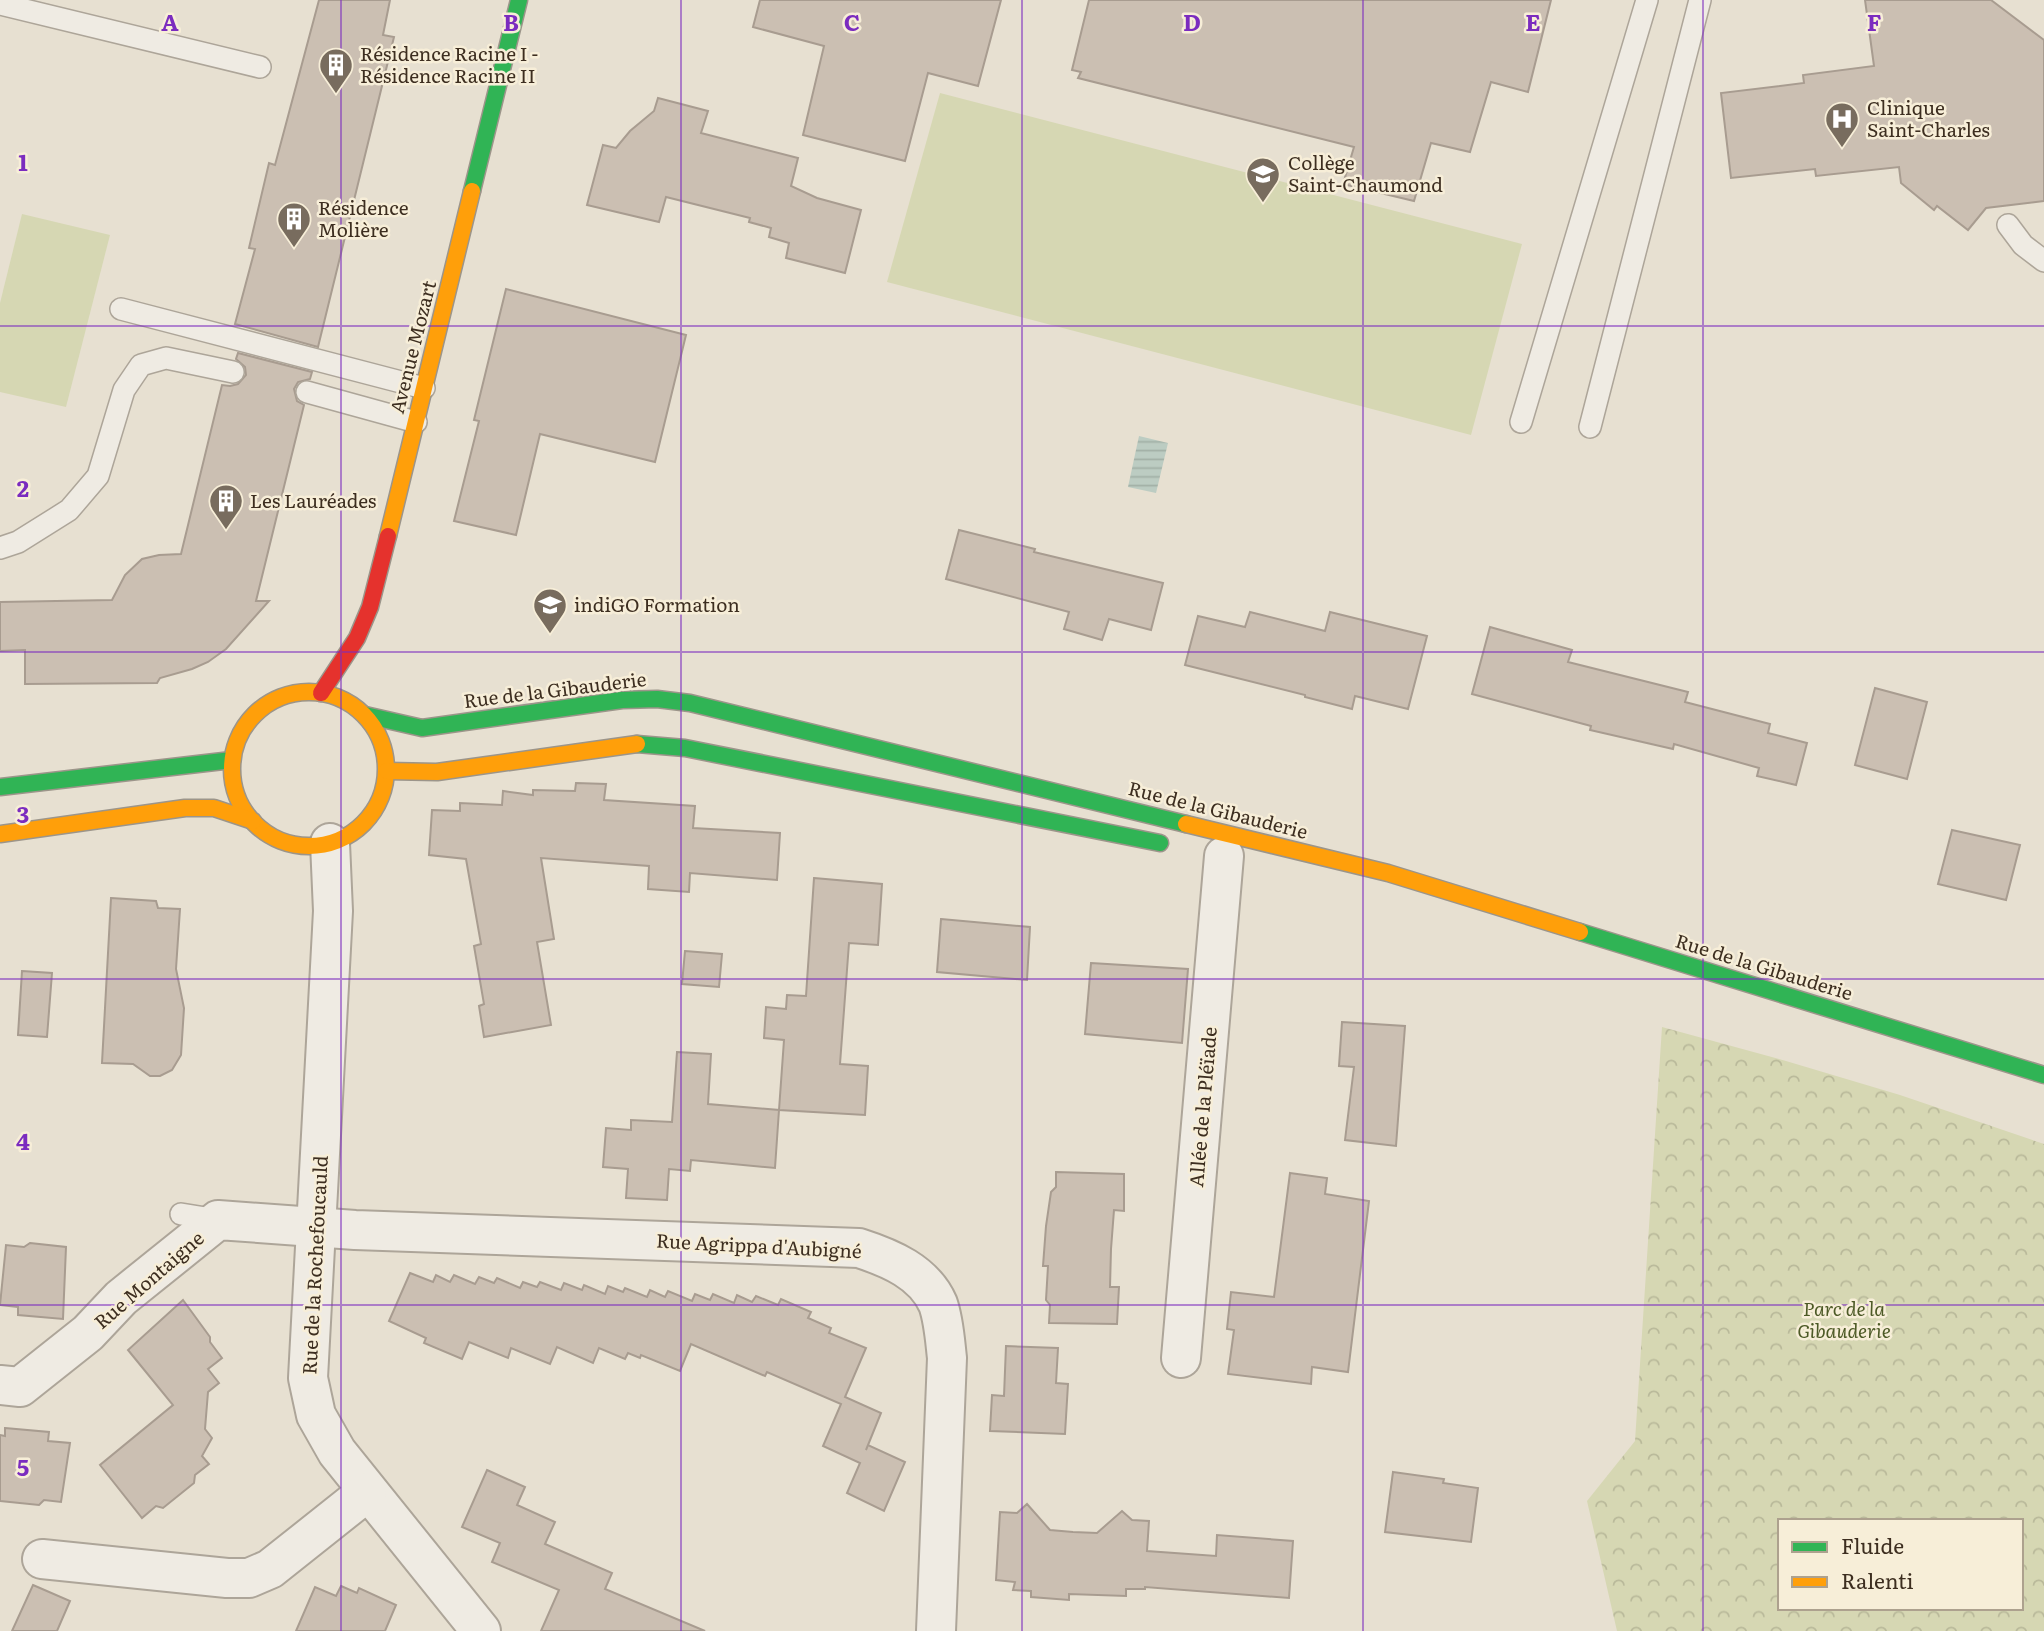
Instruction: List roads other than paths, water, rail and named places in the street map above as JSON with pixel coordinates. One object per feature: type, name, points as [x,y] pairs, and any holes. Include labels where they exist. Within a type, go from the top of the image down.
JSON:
[{"type":"street","name":"Avenue Mozart","points":[[321,692],[357,638],[370,607],[519,0]]},
{"type":"street","points":[[321,692],[345,700],[365,715],[377,732],[387,771],[382,795],[370,816],[352,833],[330,843],[309,846],[288,843],[269,835],[253,821],[240,803],[233,783],[232,761],[239,737],[253,716],[273,701],[296,693],[321,692]]},
{"type":"street","name":"Rue de la Gibauderie","points":[[365,715],[422,728],[622,700],[657,699],[691,703],[1388,873],[2044,1075]]},
{"type":"street","points":[[387,771],[437,772],[646,743],[685,748],[1171,845]]},
{"type":"street","points":[[0,787],[232,761]]},
{"type":"street","points":[[0,834],[185,808],[214,808],[253,821]]},
{"type":"street","name":"Rue de la Rochefoucauld","points":[[330,843],[333,911],[308,1378],[316,1415],[337,1452],[481,1631]]},
{"type":"street","name":"Allée de la Pléïade","points":[[1181,1358],[1224,856]]},
{"type":"street","name":"Rue Montaigne","points":[[0,1385],[20,1387],[88,1333],[121,1298],[219,1220],[316,1228]]},
{"type":"street","name":"Rue Agrippa d'Aubigné","points":[[316,1228],[859,1248],[890,1258],[919,1278],[937,1303],[944,1331],[947,1358],[936,1631]]},
{"type":"street","points":[[42,1559],[249,1578],[270,1569],[367,1492]]},
{"type":"lane","points":[[1521,422],[1647,0]]},
{"type":"lane","points":[[1590,427],[1700,0]]},
{"type":"lane","points":[[0,4],[260,67]]},
{"type":"lane","points":[[2008,225],[2022,244],[2044,261]]},
{"type":"lane","points":[[121,309],[424,388]]},
{"type":"lane","points":[[0,548],[18,542],[69,510],[97,476],[124,390],[141,365],[166,358],[233,372]]},
{"type":"lane","points":[[307,392],[416,422]]},
{"type":"lane","points":[[181,1214],[219,1220]]},
{"type":"place","name":"Résidence Racine I - Résidence Racine II","points":[[336,95]]},
{"type":"place","name":"Clinique Saint-Charles","points":[[1842,149]]},
{"type":"place","name":"Collège Saint-Chaumond","points":[[1263,204]]},
{"type":"place","name":"Résidence Molière","points":[[294,249]]},
{"type":"place","name":"Les Lauréades","points":[[226,531]]},
{"type":"place","name":"indiGO Formation","points":[[550,635]]},
{"type":"park label","name":"Parc de la Gibauderie","points":[[1844,1320]]}]
